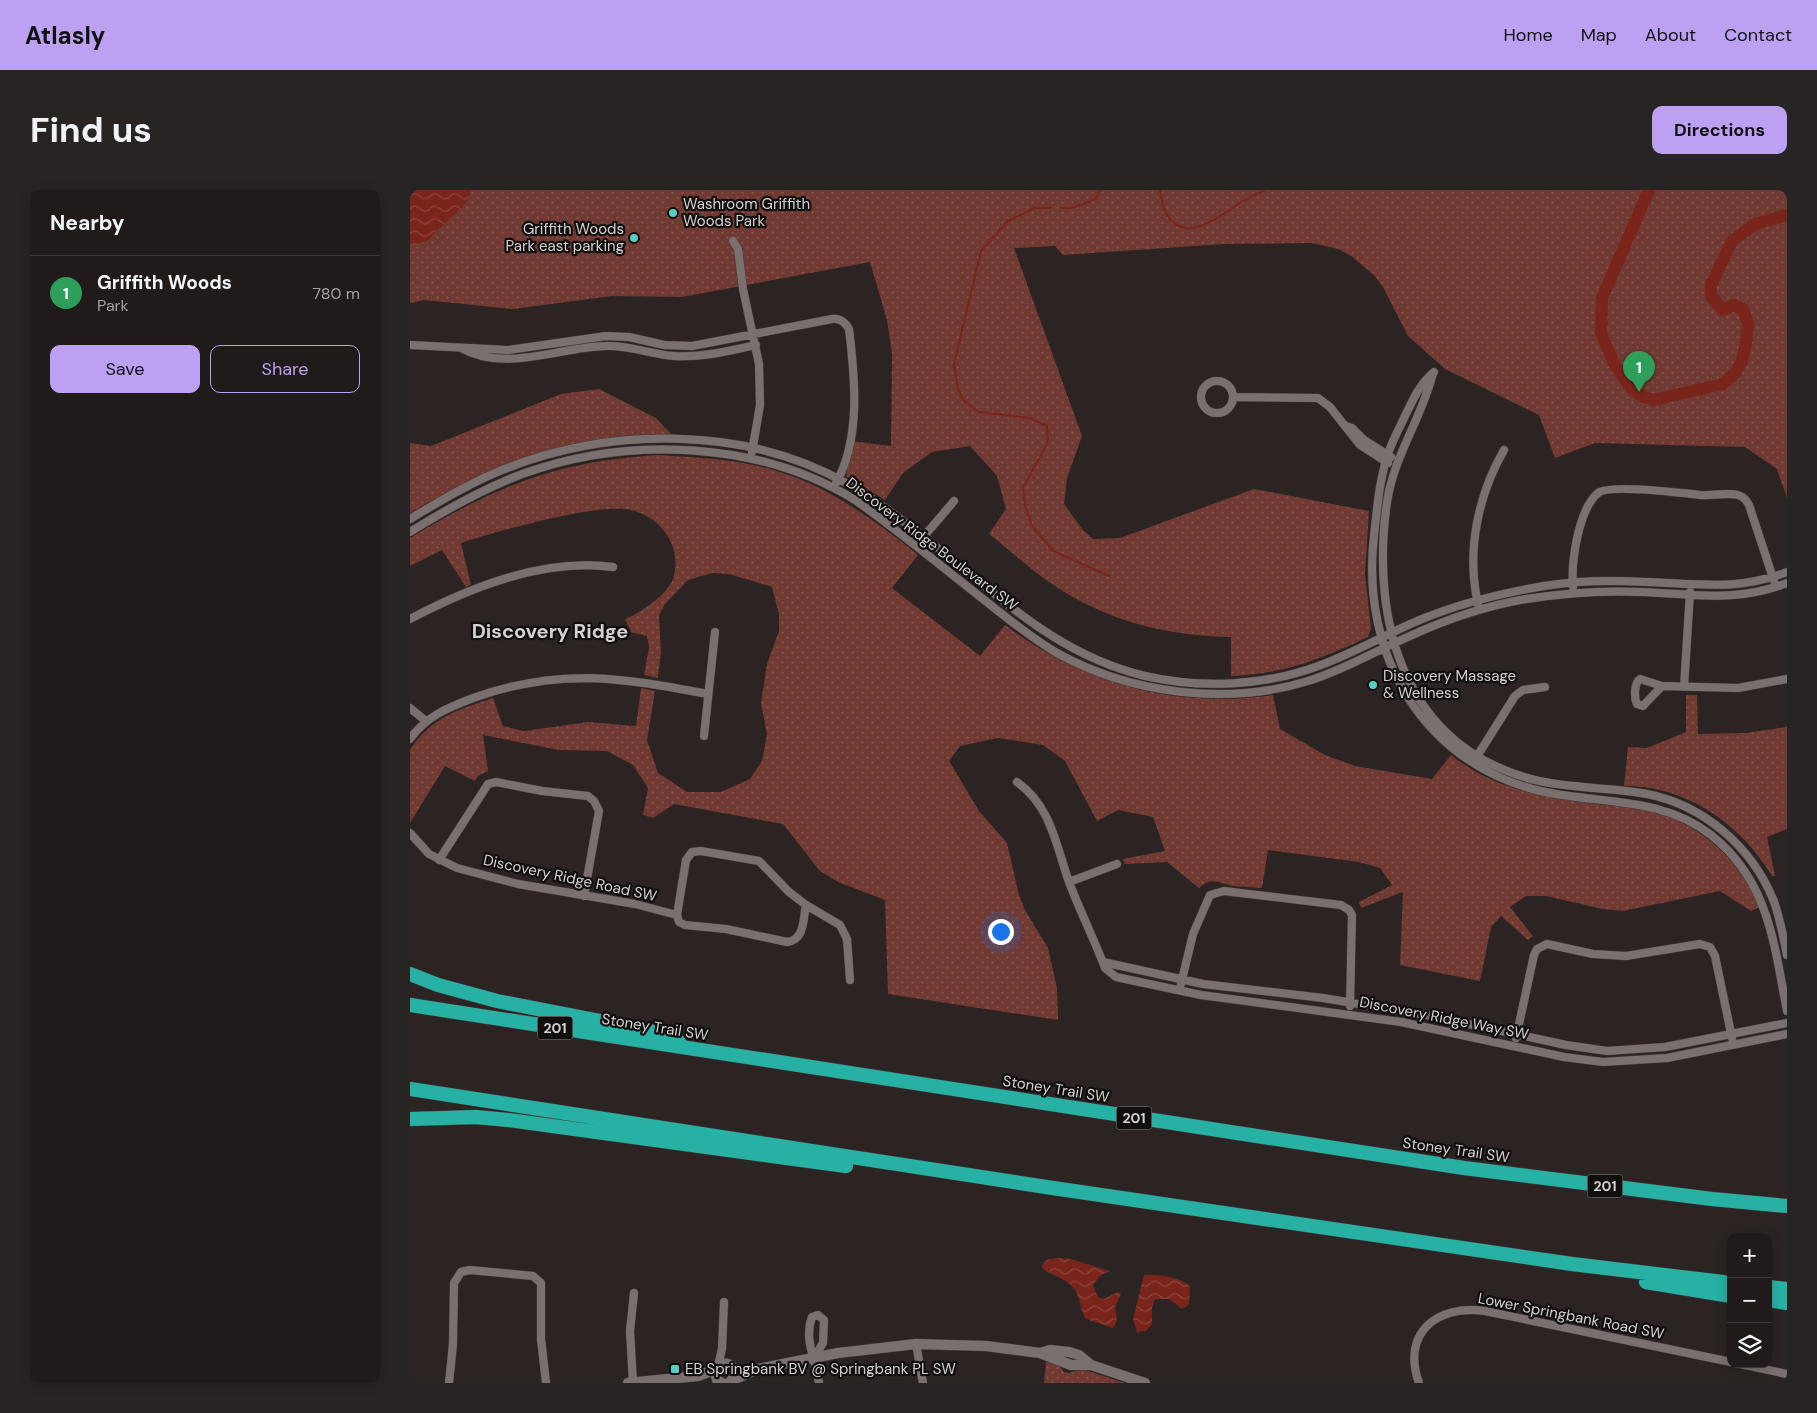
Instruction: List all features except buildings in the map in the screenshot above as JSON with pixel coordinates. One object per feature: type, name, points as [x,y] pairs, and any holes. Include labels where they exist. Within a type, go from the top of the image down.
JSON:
[{"type":"highway","points":[[410,974],[446,988],[498,1001],[656,1032],[700,1051]]},
{"type":"highway","name":"Stoney Trail SW","points":[[410,1005],[1464,1168],[1745,1203],[1787,1206]]},
{"type":"highway","points":[[410,1090],[1046,1187],[1572,1264],[1727,1283]]},
{"type":"highway","points":[[410,1119],[468,1117],[508,1120],[977,1184],[1046,1187]]},
{"type":"highway","points":[[1745,1203],[1766,1198],[1787,1199]]},
{"type":"highway","points":[[1572,1264],[1612,1277],[1727,1295]]},
{"type":"highway","points":[[1772,1287],[1787,1289]]},
{"type":"highway","points":[[1772,1301],[1787,1303]]},
{"type":"street","points":[[732,241],[738,249],[743,289],[756,346],[760,405],[751,459]]},
{"type":"street","points":[[410,345],[435,344],[459,348],[508,350],[606,336],[629,337],[664,345],[692,346],[832,319],[842,321],[847,326],[853,374],[852,416],[847,458],[834,488]]},
{"type":"street","points":[[459,348],[475,356],[498,359],[605,346],[627,346],[658,354],[682,356],[711,354],[756,346]]},
{"type":"street","points":[[1787,956],[1780,922],[1766,886],[1752,862],[1728,835],[1709,820],[1660,797],[1620,790],[1548,783],[1512,773],[1478,755],[1459,742],[1437,721],[1412,687],[1390,633],[1383,585],[1382,543],[1387,500],[1396,464],[1429,390],[1434,372],[1421,383],[1387,458],[1378,495],[1373,542],[1372,584],[1380,638],[1404,691],[1430,728],[1472,763],[1514,784],[1546,792],[1620,801],[1662,809],[1687,820],[1712,836],[1738,860],[1756,888],[1767,913],[1787,1011]]},
{"type":"street","points":[[1216,381],[1226,384],[1233,397],[1230,406],[1217,413],[1204,408],[1201,399],[1203,388],[1216,381]]},
{"type":"street","points":[[1233,397],[1318,398],[1330,407],[1360,445],[1396,464]]},
{"type":"street","name":"Discovery Ridge Boulevard SW","points":[[410,519],[471,485],[501,471],[546,455],[581,447],[620,441],[660,439],[702,441],[753,448],[792,460],[839,479],[875,501],[1028,622],[1064,645],[1092,659],[1145,676],[1195,683],[1235,683],[1291,674],[1327,663],[1425,618],[1477,600],[1519,590],[1572,583],[1629,581],[1732,586],[1787,572]]},
{"type":"street","name":"Discovery Ridge Boulevard SW","points":[[410,532],[487,488],[558,462],[624,451],[656,450],[692,451],[751,459],[790,470],[834,488],[872,513],[991,605],[1059,654],[1094,670],[1143,686],[1181,692],[1221,694],[1253,692],[1293,685],[1336,671],[1438,624],[1480,610],[1524,600],[1573,593],[1616,591],[1729,597],[1787,584]]},
{"type":"street","points":[[1480,610],[1477,600],[1474,548],[1478,519],[1488,479],[1504,450]]},
{"type":"street","points":[[1573,593],[1572,583],[1576,544],[1583,522],[1596,495],[1607,490],[1652,490],[1713,496],[1735,494],[1743,497],[1749,505],[1776,588]]},
{"type":"street","points":[[915,546],[954,501]]},
{"type":"street","points":[[1373,542],[1382,543]]},
{"type":"street","points":[[410,619],[458,595],[505,579],[573,565],[613,567]]},
{"type":"street","points":[[1684,687],[1691,585]]},
{"type":"street","points":[[991,605],[997,597]]},
{"type":"street","points":[[704,736],[715,632]]},
{"type":"street","points":[[1059,654],[1064,645]]},
{"type":"street","points":[[1291,674],[1293,685]]},
{"type":"street","points":[[1143,686],[1145,676]]},
{"type":"street","points":[[410,739],[418,726],[448,708],[485,694],[552,679],[613,678],[708,694]]},
{"type":"street","points":[[1662,686],[1738,688],[1787,679]]},
{"type":"street","points":[[1472,763],[1515,696],[1523,690],[1546,687]]},
{"type":"street","points":[[410,708],[418,726]]},
{"type":"street","points":[[1430,728],[1437,721]]},
{"type":"street","points":[[439,860],[488,784],[500,782],[549,793],[588,796],[594,801],[599,811],[584,896]]},
{"type":"street","name":"Discovery Ridge Way SW","points":[[1016,782],[1035,797],[1045,813],[1069,882],[1106,971],[1116,977],[1180,991],[1349,1013],[1430,1027],[1578,1059],[1623,1062],[1667,1058],[1787,1034]]},
{"type":"street","points":[[1546,792],[1548,783]]},
{"type":"street","points":[[1620,790],[1620,801]]},
{"type":"street","name":"Discovery Ridge Road SW","points":[[410,833],[421,846],[439,860],[499,880],[635,904],[677,915],[679,922],[685,925],[726,928],[787,942],[796,940],[800,935],[806,905]]},
{"type":"street","points":[[677,915],[686,860],[690,854],[698,851],[759,861],[788,892],[844,929],[847,939],[850,980]]},
{"type":"street","points":[[1069,882],[1117,864]]},
{"type":"street","points":[[1180,991],[1193,934],[1210,894],[1224,892],[1306,900],[1341,905],[1349,910],[1352,915],[1349,1013]]},
{"type":"street","points":[[1514,1044],[1534,955],[1540,947],[1547,944],[1593,954],[1626,956],[1700,944],[1710,947],[1715,956],[1733,1045]]},
{"type":"street","name":"Discovery Ridge Way SW","points":[[1103,962],[1182,981],[1350,1002],[1432,1016],[1579,1048],[1623,1051],[1665,1047],[1787,1023]]},
{"type":"street","points":[[1264,1002],[1265,991]]},
{"type":"street","points":[[1430,1027],[1432,1016]]},
{"type":"street","points":[[1623,1051],[1623,1062]]},
{"type":"street","points":[[450,1383],[454,1283],[459,1274],[470,1270],[533,1276],[541,1283],[541,1339],[546,1383]]},
{"type":"street","points":[[634,1293],[630,1331],[631,1383],[698,1376],[723,1364],[732,1367],[758,1369]]},
{"type":"street","points":[[724,1302],[722,1349],[717,1368],[725,1382]]},
{"type":"street","name":"Lower Springbank Road SW","points":[[1419,1383],[1414,1370],[1416,1347],[1428,1326],[1444,1314],[1465,1309],[1485,1311],[1727,1361]]},
{"type":"street","points":[[814,1358],[823,1344],[824,1320],[818,1315],[812,1318],[811,1321],[809,1345],[814,1358],[819,1383]]},
{"type":"street","points":[[698,1376],[725,1382],[758,1369],[876,1347],[956,1343],[1040,1352],[1050,1350],[1069,1352],[1079,1355],[1091,1366],[1145,1383]]},
{"type":"street","points":[[916,1344],[923,1383]]},
{"type":"street","points":[[722,1349],[735,1372],[725,1382]]},
{"type":"street","points":[[1759,1368],[1787,1374]]},
{"type":"shaded area","points":[[410,190],[1787,190],[1787,498],[1777,469],[1745,447],[1595,443],[1555,458],[1539,415],[1445,369],[1408,336],[1383,287],[1374,275],[1351,256],[1338,249],[1312,243],[1224,244],[1063,255],[1055,246],[1014,248],[1082,436],[1067,478],[1064,504],[1082,529],[1093,539],[1120,538],[1254,489],[1369,511],[1365,574],[1371,629],[1368,637],[1335,652],[1285,669],[1231,676],[1231,637],[1186,634],[1163,630],[1141,625],[1098,610],[1049,582],[989,534],[1006,509],[997,476],[970,446],[932,452],[903,473],[885,500],[846,476],[851,441],[891,446],[892,353],[887,320],[870,262],[682,297],[612,296],[513,309],[424,300],[410,303]]},
{"type":"shaded area","points":[[599,389],[656,418],[673,436],[636,436],[601,440],[568,446],[536,455],[473,479],[410,513],[410,443],[431,446],[561,394]]},
{"type":"shaded area","points":[[659,455],[722,460],[768,468],[815,486],[858,510],[918,555],[892,588],[980,656],[1005,625],[1035,646],[1066,663],[1099,677],[1132,687],[1166,695],[1201,698],[1273,695],[1280,729],[1325,755],[1355,766],[1432,779],[1451,755],[1467,767],[1484,776],[1520,790],[1558,799],[1654,812],[1688,826],[1718,848],[1742,875],[1760,907],[1751,911],[1720,891],[1623,911],[1603,909],[1546,896],[1526,896],[1510,907],[1533,936],[1528,940],[1501,916],[1491,927],[1480,981],[1400,965],[1403,892],[1361,908],[1359,902],[1392,885],[1380,868],[1359,862],[1268,850],[1262,888],[1233,886],[1212,881],[1199,888],[1167,862],[1125,864],[1123,859],[1165,851],[1153,817],[1118,810],[1097,821],[1065,761],[1043,745],[998,738],[960,746],[949,761],[979,811],[1007,843],[1019,895],[1025,910],[1048,948],[1057,988],[1058,1020],[888,994],[885,900],[838,882],[820,871],[783,824],[674,804],[653,818],[643,815],[648,788],[633,765],[607,751],[559,750],[483,735],[488,771],[478,776],[475,781],[445,766],[410,823],[410,750],[418,739],[436,722],[457,711],[493,698],[503,726],[524,731],[588,722],[636,726],[641,688],[655,691],[647,740],[658,773],[687,792],[721,792],[750,779],[762,761],[767,734],[761,703],[767,664],[779,631],[779,614],[772,587],[729,574],[712,573],[688,580],[665,604],[659,615],[661,652],[658,678],[644,675],[649,648],[647,636],[631,632],[625,619],[645,608],[670,585],[673,579],[675,556],[672,545],[661,527],[652,519],[642,514],[631,510],[596,510],[547,519],[461,543],[471,585],[466,587],[442,550],[410,566],[410,538],[500,490],[528,479],[589,463]]},
{"type":"shaded area","points":[[1686,695],[1697,695],[1698,734],[1746,733],[1787,727],[1787,829],[1767,837],[1775,876],[1772,876],[1759,857],[1728,824],[1709,811],[1689,800],[1668,792],[1647,787],[1624,786],[1628,747],[1647,748],[1686,732]]},
{"type":"shaded area","points":[[1046,1362],[1057,1363],[1064,1372],[1069,1373],[1082,1369],[1125,1383],[1044,1383]]},
{"type":"water","points":[[410,190],[471,190],[468,201],[427,241],[410,246]]},
{"type":"water","points":[[1067,1258],[1110,1271],[1101,1275],[1093,1285],[1098,1297],[1104,1299],[1118,1292],[1121,1294],[1115,1307],[1117,1321],[1113,1328],[1086,1319],[1075,1290],[1064,1280],[1042,1268],[1043,1264],[1048,1260]]},
{"type":"water","points":[[1144,1275],[1168,1277],[1180,1280],[1190,1286],[1189,1305],[1182,1309],[1169,1299],[1155,1299],[1152,1308],[1152,1324],[1146,1331],[1137,1332],[1133,1319]]},
{"type":"waterway","points":[[1061,208],[1072,208],[1096,199],[1100,190]]},
{"type":"waterway","points":[[1160,190],[1165,211],[1174,223],[1183,227],[1193,228],[1213,220],[1265,190]]},
{"type":"waterway","points":[[1649,190],[1602,298],[1601,333],[1615,366],[1631,388],[1643,397],[1654,400],[1723,384],[1735,373],[1742,361],[1748,324],[1743,309],[1734,305],[1723,310],[1711,296],[1711,285],[1732,241],[1755,224],[1787,215]]},
{"type":"waterway","points":[[1050,208],[1035,208],[1008,221],[981,251],[954,364],[958,389],[964,401],[979,412],[1030,418],[1047,426],[1048,442],[1023,488],[1025,505],[1032,526],[1053,551],[1109,576]]},
{"type":"place","name":"Washroom Griffith Woods Park","points":[[673,213]]},
{"type":"place","name":"Griffith Woods Park east parking","points":[[634,238]]},
{"type":"place","name":"Griffith Woods","points":[[1639,392]]},
{"type":"place","name":"Discovery Massage & Wellness","points":[[1373,685]]},
{"type":"place","name":"EB Springbank BV @ Springbank PL SW","points":[[675,1369]]},
{"type":"district","name":"Discovery Ridge","points":[[550,631]]}]
